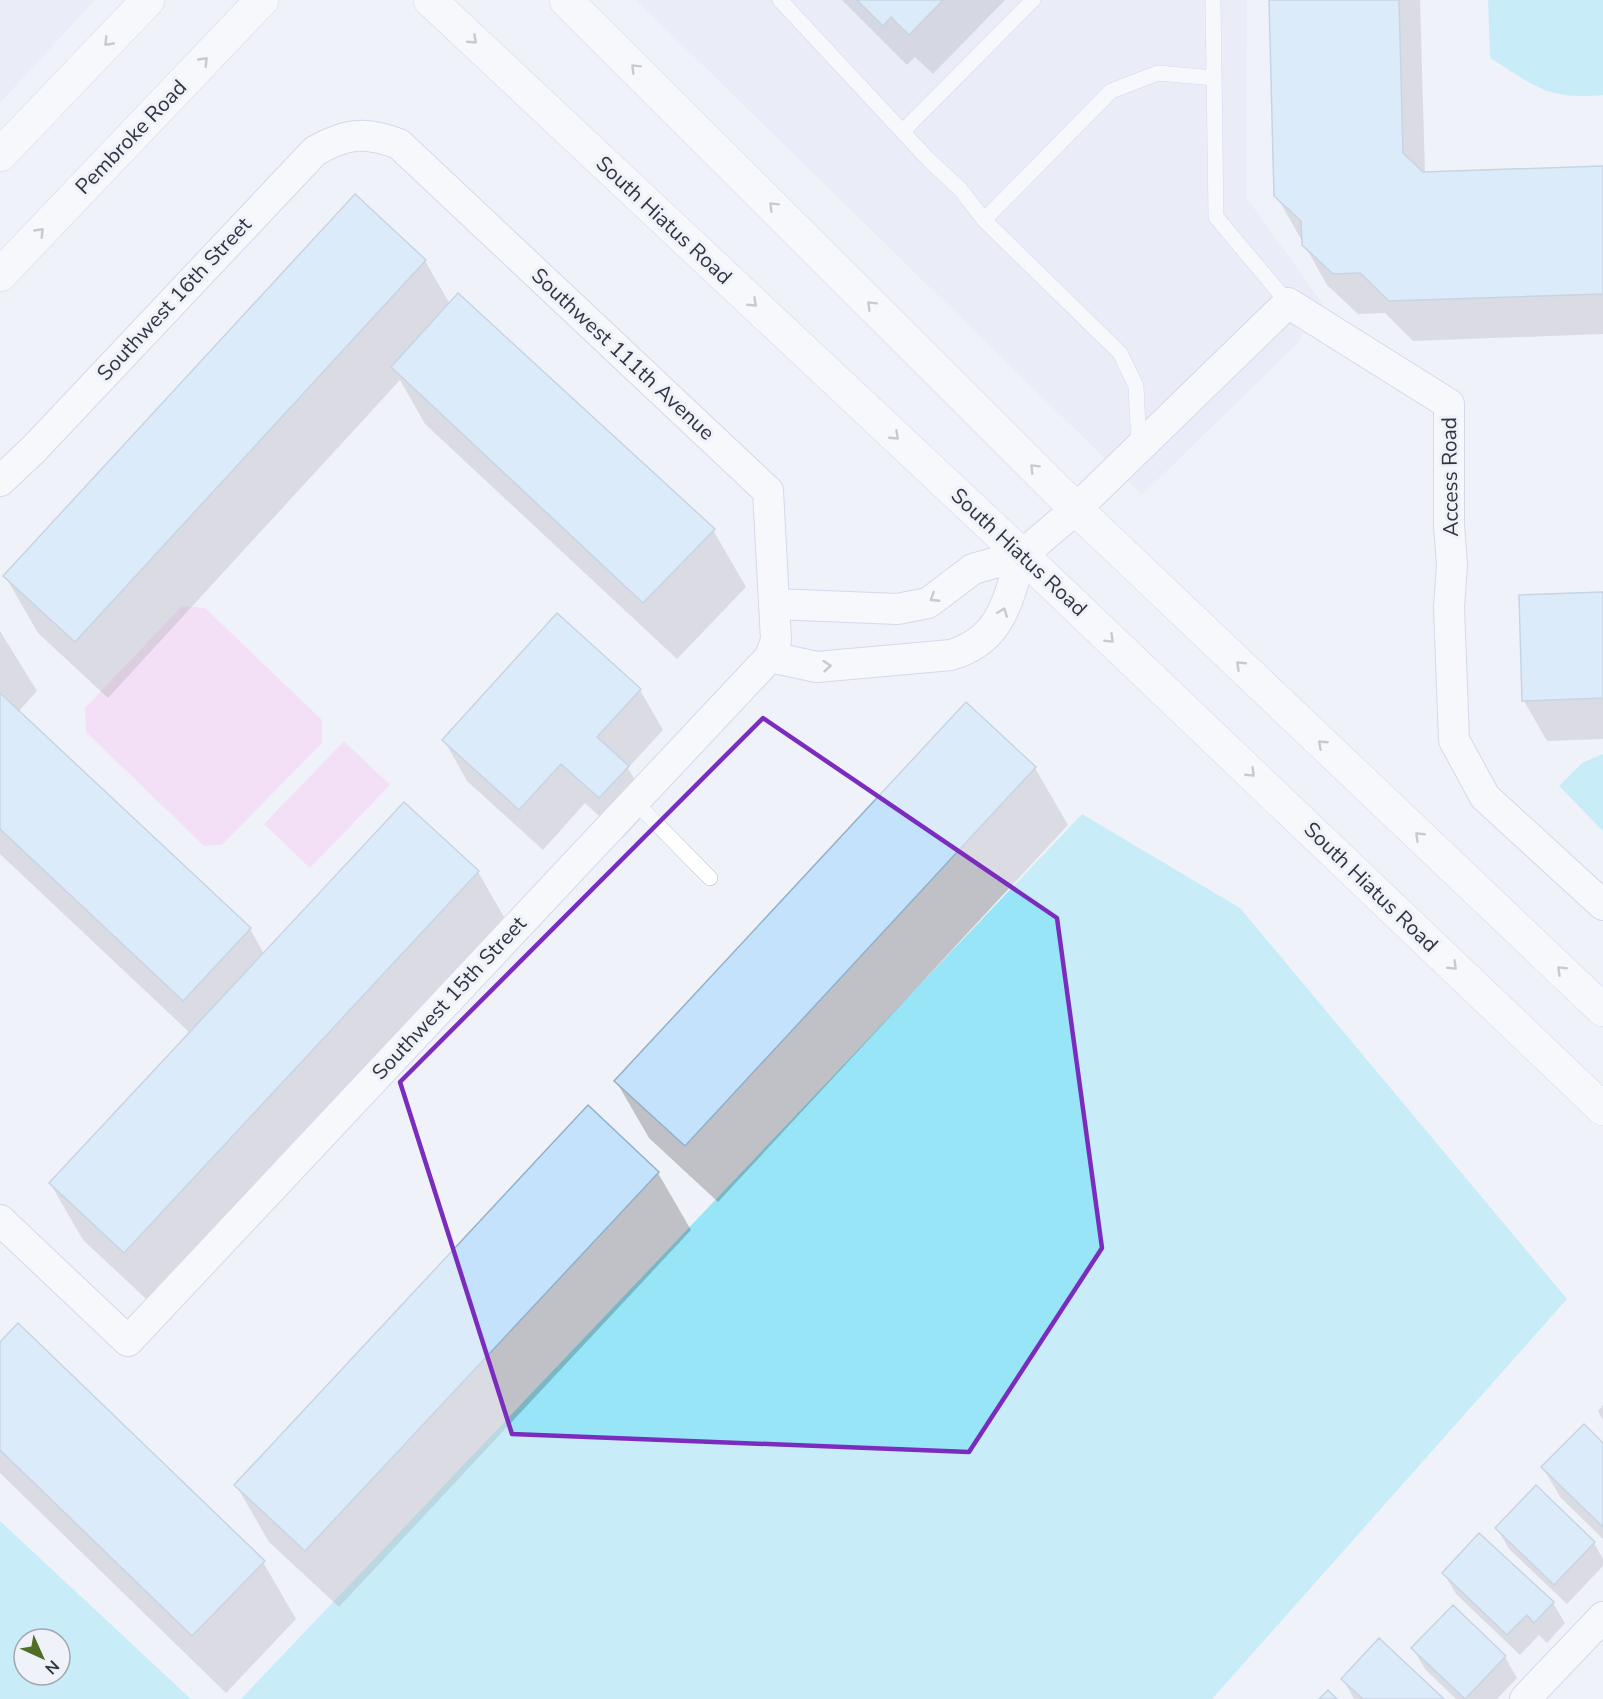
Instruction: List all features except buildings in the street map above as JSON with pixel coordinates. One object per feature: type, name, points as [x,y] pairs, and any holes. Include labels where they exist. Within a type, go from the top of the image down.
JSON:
[{"type":"main road","points":[[0,155],[148,0]]},
{"type":"main road","name":"Pembroke Road","points":[[0,275],[262,0]]},
{"type":"main road","name":"South Hiatus Road","points":[[430,0],[1022,555],[1603,1109]]},
{"type":"main road","points":[[566,0],[1076,509],[1603,1010]]},
{"type":"street","name":"Southwest 16th Street","points":[[0,481],[34,449],[315,151],[335,140],[358,134]]},
{"type":"street","name":"Southwest 111th Avenue","points":[[358,134],[378,136],[399,144],[768,491],[775,604],[773,648]]},
{"type":"street","points":[[775,604],[897,609],[928,603],[973,569],[1022,555],[1076,509],[1288,303]]},
{"type":"street","name":"Access Road","points":[[1288,303],[1449,404],[1452,565],[1449,607],[1454,740],[1485,796],[1603,905]]},
{"type":"street","points":[[773,648],[817,667],[951,655],[969,649],[1001,620],[1022,555]]},
{"type":"street","name":"Southwest 15th Street","points":[[0,1220],[128,1341],[634,801],[773,648]]},
{"type":"street","points":[[1525,1699],[1603,1617]]},
{"type":"lane","points":[[780,0],[927,158],[961,190],[984,220],[1120,353],[1136,386],[1139,447]]},
{"type":"lane","points":[[903,130],[1033,0]]},
{"type":"lane","points":[[1213,0],[1216,217],[1288,303]]},
{"type":"lane","points":[[984,220],[1112,91],[1158,73],[1214,78]]},
{"type":"lane","points":[[634,801],[710,878]]},
{"type":"highlighted area","points":[[763,718],[1057,918],[1102,1248],[969,1452],[512,1434],[400,1082]]},
{"type":"shaded area","points":[[0,0],[95,0],[0,103]]},
{"type":"shaded area","points":[[636,0],[1247,0],[1246,197],[1323,304],[1296,345],[1142,495]]},
{"type":"shaded area","points":[[182,606],[205,608],[322,720],[322,743],[222,845],[204,846],[86,732],[85,708]]},
{"type":"shaded area","points":[[344,741],[390,785],[310,868],[264,824]]},
{"type":"water","points":[[1488,0],[1603,0],[1603,95],[1568,95],[1542,89],[1490,58]]},
{"type":"water","points":[[1603,754],[1603,831],[1559,786],[1582,763]]},
{"type":"water","points":[[1082,814],[1240,908],[1567,1299],[1212,1699],[241,1699]]},
{"type":"water","points":[[0,1521],[191,1699],[0,1699]]}]
